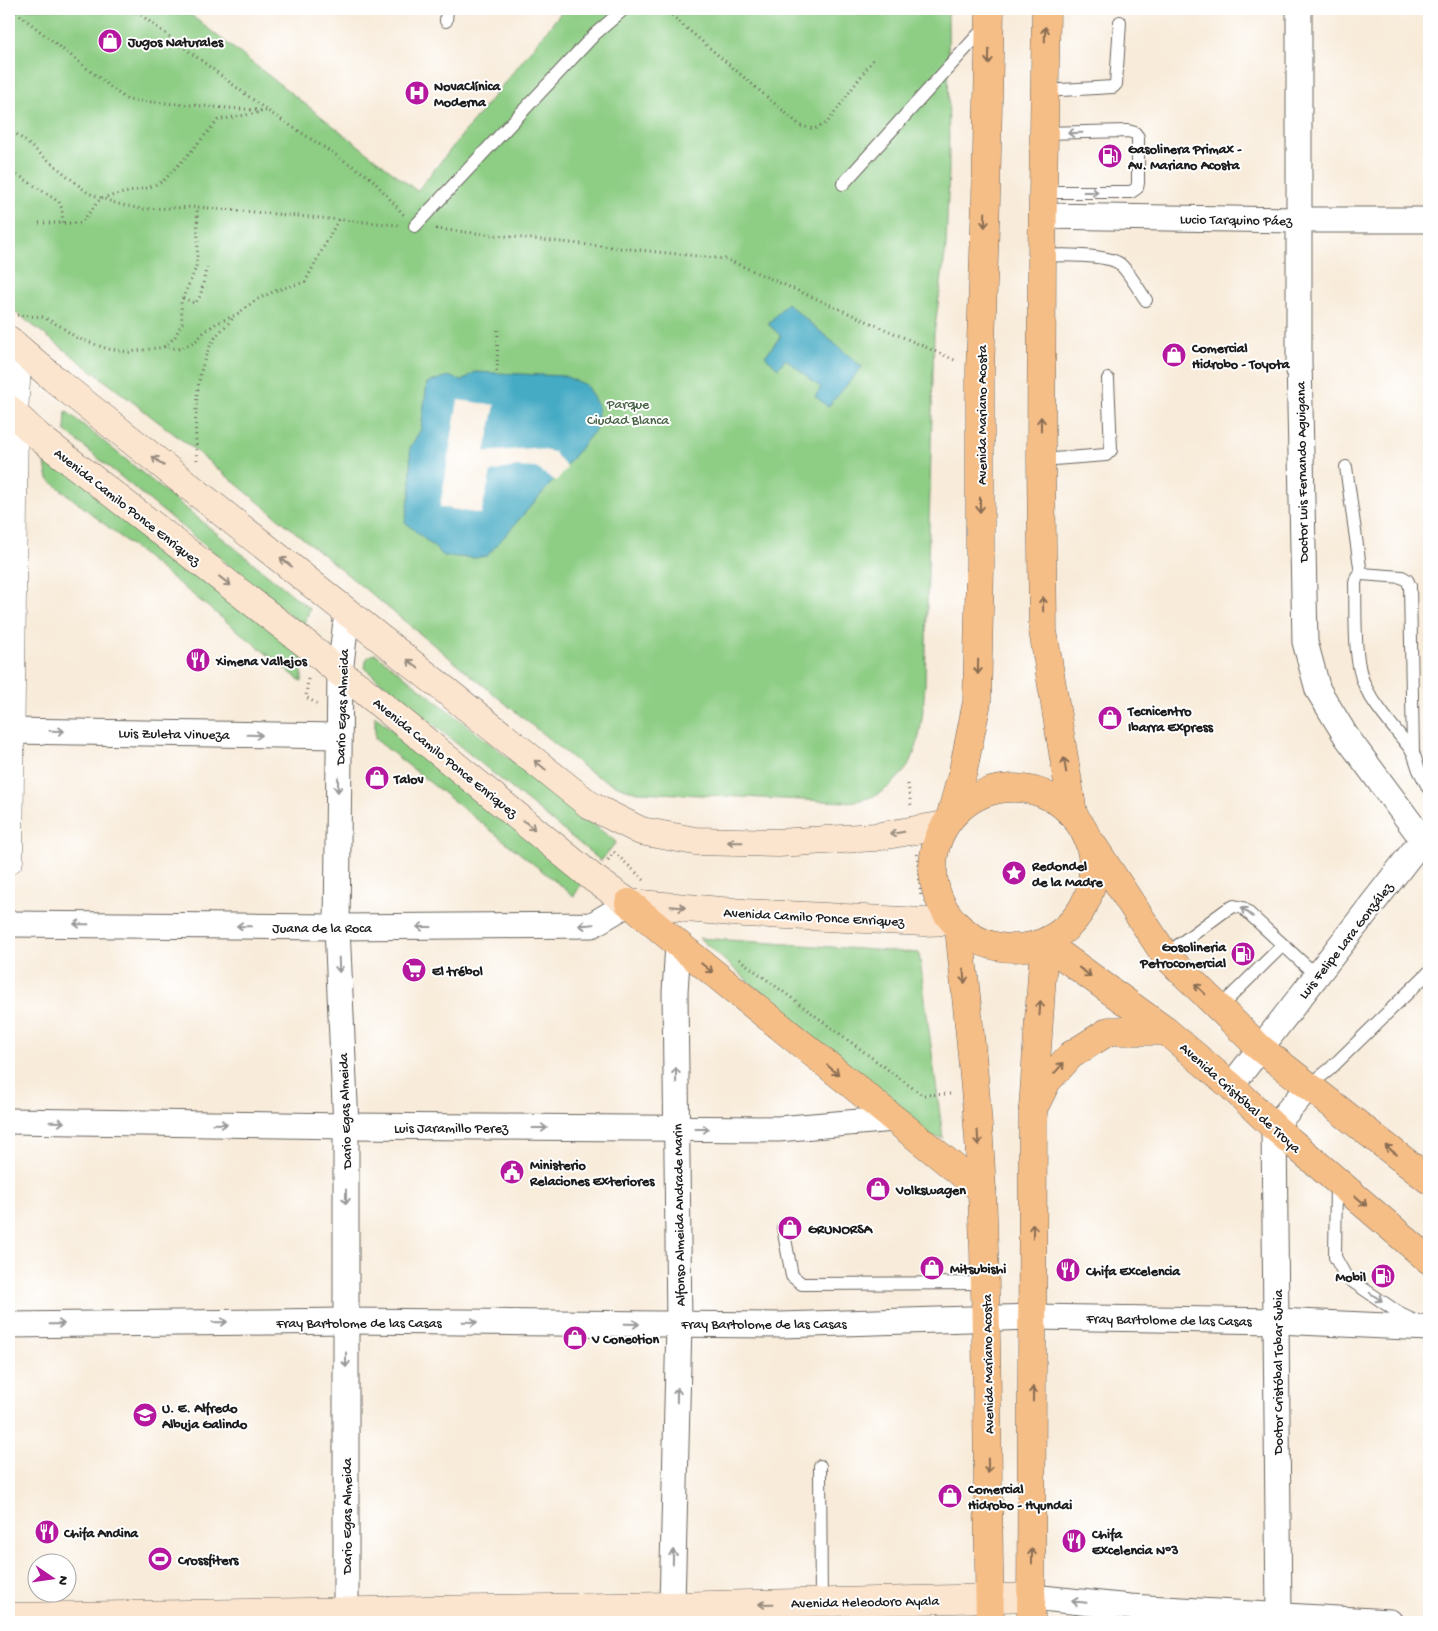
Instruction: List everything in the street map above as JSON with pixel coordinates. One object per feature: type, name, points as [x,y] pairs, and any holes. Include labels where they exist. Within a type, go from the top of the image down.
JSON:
[{"type":"main road","points":[[1046,9],[1042,204],[1041,460],[1043,631],[1073,813]]},
{"type":"main road","name":"Avenida Mariano Acosta","points":[[947,822],[963,770],[977,702],[980,566],[980,371],[990,15]]},
{"type":"main road","points":[[14,335],[348,612],[591,806],[641,830],[695,841],[778,843],[875,837],[947,822]]},
{"type":"main road","name":"Avenida Camilo Ponce Enriquez","points":[[11,411],[39,437],[310,646],[340,673],[370,695],[593,878],[629,903],[744,913],[956,924]]},
{"type":"main road","points":[[1010,787],[1033,789],[1054,798],[1073,813],[1082,825],[1088,839],[1093,860],[1092,882],[1085,904],[1072,922],[1045,944],[1016,948],[995,947],[976,940],[956,924],[943,907],[936,891],[933,874],[934,857],[938,840],[947,822],[966,802],[987,791],[1010,787]]},
{"type":"main road","points":[[1088,839],[1165,955],[1260,1048],[1310,1085],[1429,1180]]},
{"type":"main road","points":[[629,903],[982,1190]]},
{"type":"main road","name":"Avenida Mariano Acosta","points":[[956,924],[971,1034],[982,1190],[986,1318],[990,1610]]},
{"type":"main road","points":[[1032,1610],[1033,1109],[1045,944]]},
{"type":"main road","name":"Avenida Cristóbal de Troya","points":[[1045,944],[1166,1031],[1429,1260]]},
{"type":"main road","points":[[1033,1109],[1047,1081],[1071,1055],[1109,1031],[1166,1031]]},
{"type":"main road","points":[[902,1601],[922,1616],[925,1622]]},
{"type":"main road","name":"Avenida Heleodoro Ayala","points":[[9,1617],[902,1601],[990,1610],[1032,1610]]},
{"type":"street","name":"Doctor Luis Fernando Aguigana","points":[[1299,9],[1299,360],[1305,642],[1318,690],[1346,736],[1426,836]]},
{"type":"street","name":"Lucio Tarquino Páez","points":[[1042,204],[1299,220],[1429,220]]},
{"type":"street","points":[[9,860],[11,411],[14,335]]},
{"type":"street","name":"Dario Egas Almeida","points":[[346,1612],[346,1126],[337,927],[340,673],[348,612]]},
{"type":"street","name":"Luis Zuleta Vinueza","points":[[10,731],[339,736]]},
{"type":"street","name":"Luis Felipe Lara González","points":[[1231,1086],[1426,836]]},
{"type":"street","name":"Juana de la Roca","points":[[9,924],[337,927],[592,925],[629,903]]},
{"type":"street","name":"Alfonso Almeida Andrade Marin","points":[[672,1606],[679,1324],[676,992],[678,944]]},
{"type":"street","points":[[1274,1127],[1310,1085]]},
{"type":"street","name":"Luis Jaramillo Perez","points":[[9,1121],[778,1129],[894,1119]]},
{"type":"street","name":"Doctor Cristóbal Tobar Subia","points":[[1274,1127],[1279,1616]]},
{"type":"street","name":"Fray Bartolome de las Casas","points":[[9,1325],[346,1321],[781,1325],[1033,1317],[1277,1321],[1429,1328]]},
{"type":"street","points":[[1089,1622],[1105,1611],[1130,1607]]},
{"type":"street","name":"Avenida Heleodoro Ayala","points":[[1032,1610],[1130,1607],[1390,1622]]},
{"type":"lane","points":[[415,226],[595,34],[624,9]]},
{"type":"lane","points":[[843,184],[990,15]]},
{"type":"lane","points":[[1044,92],[1113,87],[1116,84],[1120,22]]},
{"type":"lane","points":[[1042,204],[1131,192],[1138,183],[1138,137],[1135,133],[1128,131],[1043,133]]},
{"type":"lane","points":[[1042,256],[1068,255],[1107,259],[1120,264],[1146,300]]},
{"type":"lane","points":[[1041,460],[1106,455],[1110,450],[1108,379]]},
{"type":"lane","points":[[1346,467],[1361,574]]},
{"type":"lane","points":[[1413,752],[1377,705],[1365,686],[1358,666],[1355,583],[1357,576],[1361,574],[1402,577],[1407,580],[1410,586],[1413,752],[1419,770],[1429,789]]},
{"type":"lane","points":[[1165,955],[1234,906],[1243,908],[1317,976]]},
{"type":"lane","points":[[1219,1008],[1283,945]]},
{"type":"lane","points":[[1310,1085],[1330,1069],[1429,972]]},
{"type":"lane","points":[[1336,1179],[1335,1257],[1346,1277],[1402,1315],[1417,1322],[1429,1322]]},
{"type":"lane","points":[[783,1228],[792,1276],[802,1284],[985,1283]]},
{"type":"lane","points":[[820,1466],[821,1603]]},
{"type":"path","points":[[12,9],[127,100],[268,111]]},
{"type":"path","points":[[133,9],[268,111],[371,178],[415,226]]},
{"type":"path","points":[[664,9],[801,126],[814,129],[827,123],[875,57]]},
{"type":"path","points":[[39,223],[81,223],[101,198],[138,190],[162,182],[218,120],[268,111]]},
{"type":"path","points":[[9,128],[88,193],[118,204],[142,209],[198,208],[415,226],[726,258],[980,371]]},
{"type":"path","points":[[9,169],[59,202],[62,209],[63,223]]},
{"type":"path","points":[[164,347],[175,337],[182,323],[181,302],[196,268],[198,208]]},
{"type":"path","points":[[197,460],[194,426],[199,387],[203,362],[215,339],[236,315],[256,300],[277,290],[305,282],[338,220]]},
{"type":"path","points":[[183,298],[194,304],[198,302],[201,298],[202,282],[208,265]]},
{"type":"path","points":[[14,335],[43,317],[60,326],[76,338],[108,349],[129,352],[164,347],[180,349],[196,342],[205,331],[217,323],[236,315]]},
{"type":"path","points":[[497,371],[498,326]]},
{"type":"path","points":[[734,955],[922,1095],[951,1094]]},
{"type":"green space","name":"Parque Ciudad Blanca","points":[[9,9],[183,9],[417,191],[564,9],[948,9],[949,170],[946,247],[934,334],[925,685],[918,743],[908,767],[889,787],[877,794],[865,799],[845,802],[638,792],[605,780],[587,770],[191,447],[9,307]]},
{"type":"green space","points":[[66,411],[310,609],[303,626],[65,431]]},
{"type":"green space","points":[[53,456],[302,656],[302,682],[48,479],[45,464]]},
{"type":"green space","points":[[376,654],[616,842],[601,861],[365,669],[367,658]]},
{"type":"green space","points":[[375,716],[582,883],[574,896],[375,739]]},
{"type":"green space","points":[[699,938],[919,953],[943,1138],[925,1136]]},
{"type":"water","points":[[787,303],[862,367],[828,407],[815,396],[821,388],[786,359],[778,368],[765,356],[781,336],[768,324]]},
{"type":"water","points":[[475,372],[564,376],[586,385],[598,406],[597,428],[487,556],[475,558],[444,556],[405,522],[411,487],[410,448],[421,429],[427,383],[448,376],[462,381]]},
{"type":"pier","points":[[458,400],[495,405],[485,452],[532,448],[554,452],[567,468],[556,481],[536,468],[514,467],[491,472],[481,514],[440,507]]},
{"type":"place","name":"Jugos Naturales","points":[[110,41]]},
{"type":"place","name":"NovaClínica Moderna","points":[[417,93]]},
{"type":"place","name":"Gasolinera Primax - Av. Mariano Acosta","points":[[1110,156]]},
{"type":"place","name":"Comercial Hidrobo - Toyota","points":[[1174,355]]},
{"type":"place","name":"Ximena Vallejos","points":[[198,660]]},
{"type":"place","name":"Tecnicentro Ibarra Express","points":[[1110,718]]},
{"type":"place","name":"Talov","points":[[377,778]]},
{"type":"place","name":"Redondel de la Madre","points":[[1014,873]]},
{"type":"place","name":"Gosolineria Petrocomercial","points":[[1243,954]]},
{"type":"place","name":"El trébol","points":[[414,970]]},
{"type":"place","name":"Ministerio Relaciones Exteriores","points":[[512,1172]]},
{"type":"place","name":"Volkswagen","points":[[878,1189]]},
{"type":"place","name":"GRUNORSA","points":[[790,1228]]},
{"type":"place","name":"Mitsubishi","points":[[932,1268]]},
{"type":"place","name":"Chifa Excelencia","points":[[1068,1270]]},
{"type":"place","name":"Mobil","points":[[1383,1276]]},
{"type":"place","name":"V Conection","points":[[575,1338]]},
{"type":"place","name":"U. E. Alfredo Albuja Galindo","points":[[145,1415]]},
{"type":"place","name":"Comercial Hidrobo - Hyundai","points":[[950,1496]]},
{"type":"place","name":"Chifa Andina","points":[[47,1532]]},
{"type":"place","name":"Chifa Excelencia Nº3","points":[[1074,1541]]},
{"type":"place","name":"Crossfiters","points":[[160,1559]]}]
